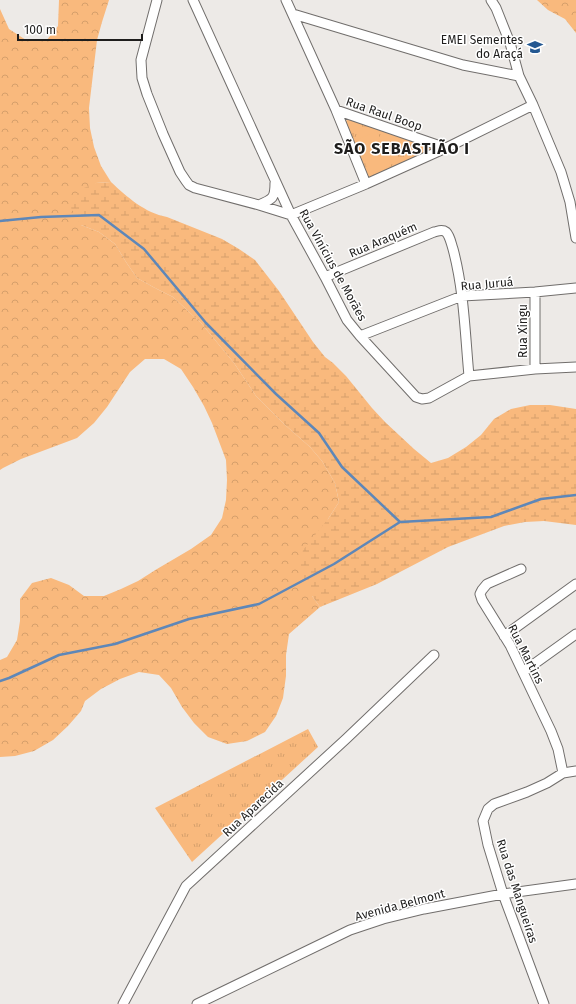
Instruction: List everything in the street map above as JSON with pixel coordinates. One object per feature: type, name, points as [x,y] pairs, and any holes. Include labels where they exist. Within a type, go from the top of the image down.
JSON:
[{"type":"street","points":[[157,0],[141,60],[142,78],[152,108],[180,172],[189,185],[195,188],[260,205],[291,215],[366,184],[446,148],[533,105]]},
{"type":"street","name":"Rua Vinícius de Morães","points":[[193,0],[291,215],[326,277],[347,320],[416,397],[422,399],[429,398],[469,376],[534,369],[576,367]]},
{"type":"street","points":[[286,0],[336,110],[366,184]]},
{"type":"street","points":[[491,0],[496,8],[510,43],[519,76],[533,105],[563,179],[570,202],[576,238]]},
{"type":"street","points":[[293,14],[463,65],[519,76]]},
{"type":"street","name":"Rua Raul Boop","points":[[336,110],[446,148]]},
{"type":"street","points":[[260,205],[270,201],[273,198],[275,193],[275,180]]},
{"type":"street","name":"Rua Araquém","points":[[326,277],[441,230],[445,231],[449,236],[457,266],[462,296]]},
{"type":"street","name":"Rua Juruá","points":[[360,336],[462,296],[576,288]]},
{"type":"street","name":"Rua Xingu","points":[[534,292],[534,369]]},
{"type":"street","points":[[462,296],[469,376]]},
{"type":"street","name":"Rua Martins","points":[[521,569],[487,584],[480,594],[482,600],[510,645],[551,731],[558,749],[563,773]]},
{"type":"street","points":[[504,636],[576,584]]},
{"type":"street","points":[[523,672],[576,634]]},
{"type":"street","name":"Rua Aparecida","points":[[123,1004],[186,886],[434,655]]},
{"type":"street","name":"Rua das Mangueiras","points":[[544,1004],[503,894],[488,845],[483,820],[485,813],[494,804],[527,792],[547,783],[563,773],[576,771]]},
{"type":"street","name":"Avenida Belmont","points":[[197,1004],[350,930],[383,919],[424,909],[503,894],[576,884]]},
{"type":"green space","points":[[59,0],[109,0],[97,40],[89,108],[90,128],[94,147],[101,166],[111,182],[96,183],[81,225],[99,232],[115,244],[137,278],[173,297],[201,323],[234,363],[256,396],[310,447],[322,461],[335,483],[339,502],[328,519],[312,596],[320,607],[289,634],[283,698],[276,716],[265,732],[247,741],[227,744],[208,737],[194,723],[182,707],[171,688],[159,675],[139,672],[120,679],[101,689],[85,701],[81,711],[53,740],[34,751],[15,756],[0,757],[0,660],[7,657],[17,640],[20,621],[20,599],[32,583],[51,578],[69,585],[84,596],[104,596],[121,589],[138,581],[211,535],[222,518],[226,500],[226,460],[212,423],[204,406],[181,369],[164,359],[145,359],[130,372],[107,407],[94,423],[77,438],[21,459],[0,470],[0,9],[9,29],[26,40],[46,41],[58,26]]},
{"type":"green space","points":[[537,0],[576,0],[576,33],[565,19],[548,10]]},
{"type":"green space","points":[[348,119],[435,147],[435,150],[372,179],[368,177],[345,122]]},
{"type":"green space","points":[[377,131],[391,166],[370,175],[356,140]]},
{"type":"green space","points":[[111,182],[130,199],[151,212],[222,239],[255,260],[279,291],[313,342],[325,357],[346,376],[385,422],[431,463],[448,458],[466,447],[481,435],[494,419],[511,409],[530,405],[550,405],[576,409],[576,525],[544,521],[525,522],[504,526],[448,547],[377,584],[320,607],[312,596],[300,569],[303,550],[328,519],[339,502],[335,483],[322,461],[310,447],[256,396],[234,363],[201,323],[173,297],[137,278],[115,244],[99,232],[81,225],[71,208],[79,190],[96,183]]},
{"type":"green space","points":[[308,729],[318,747],[192,862],[155,808]]},
{"type":"waterway","points":[[0,221],[41,217],[99,215],[144,249],[206,323],[276,394],[319,433],[342,467],[400,522]]},
{"type":"waterway","points":[[0,681],[59,655],[115,644],[189,619],[259,604],[334,564],[400,522],[491,517],[541,499],[576,495]]},
{"type":"place","name":"EMEI Sementes do Araçá","points":[[535,47]]},
{"type":"district","name":"SÃO SEBASTIÃO I","points":[[402,148]]}]
